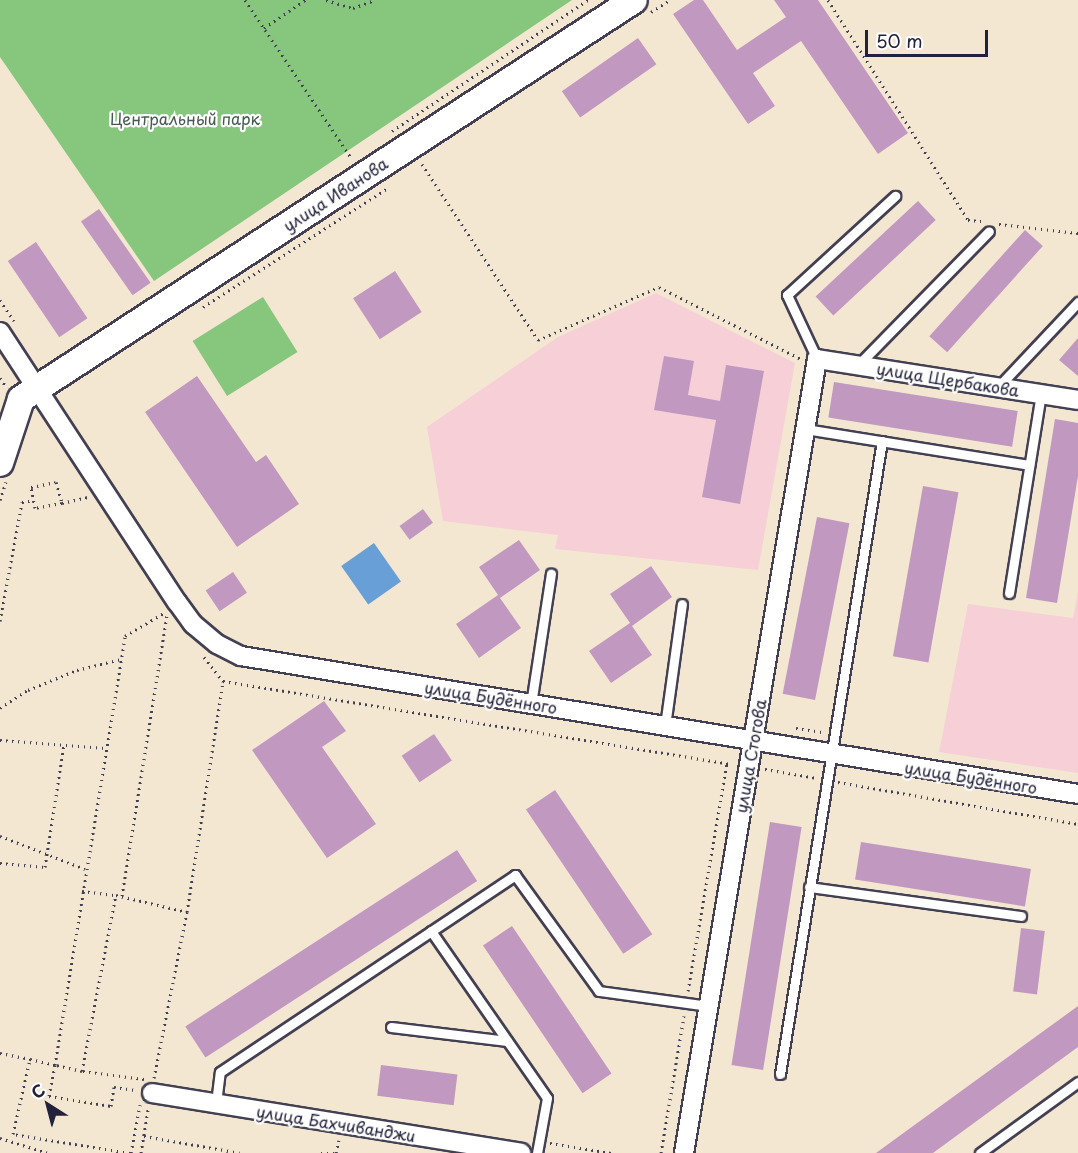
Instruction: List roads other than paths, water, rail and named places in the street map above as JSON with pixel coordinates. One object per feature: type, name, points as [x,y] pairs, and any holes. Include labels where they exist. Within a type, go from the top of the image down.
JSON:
[{"type":"street","name":"улица Иванова","points":[[0,463],[21,399],[36,388],[634,0]]},
{"type":"street","name":"улица Будённого","points":[[0,332],[193,624],[217,644],[241,656],[1078,794]]},
{"type":"street","name":"улица Щербакова","points":[[816,362],[857,365],[1078,400]]},
{"type":"street","name":"улица Стогова","points":[[684,1153],[816,362]]},
{"type":"street","name":"улица Бахчиванджи","points":[[149,1088],[216,1103],[521,1153]]},
{"type":"lane","points":[[816,362],[787,295],[895,196]]},
{"type":"lane","points":[[857,365],[989,231]]},
{"type":"lane","points":[[998,387],[1078,302]]},
{"type":"lane","points":[[1009,593],[1041,394]]},
{"type":"lane","points":[[805,429],[1029,465]]},
{"type":"lane","points":[[780,1074],[829,753],[882,441]]},
{"type":"lane","points":[[531,704],[551,574]]},
{"type":"lane","points":[[665,726],[682,604]]},
{"type":"lane","points":[[216,1103],[220,1072],[515,875],[599,991],[708,1006]]},
{"type":"lane","points":[[809,887],[1021,916]]},
{"type":"lane","points":[[431,931],[547,1098],[537,1153]]},
{"type":"lane","points":[[391,1027],[507,1041]]},
{"type":"lane","points":[[980,1153],[1078,1082]]},
{"type":"water","points":[[374,543],[401,582],[368,604],[341,566]]},
{"type":"park label","name":"Центральный парк","points":[[185,118]]}]
